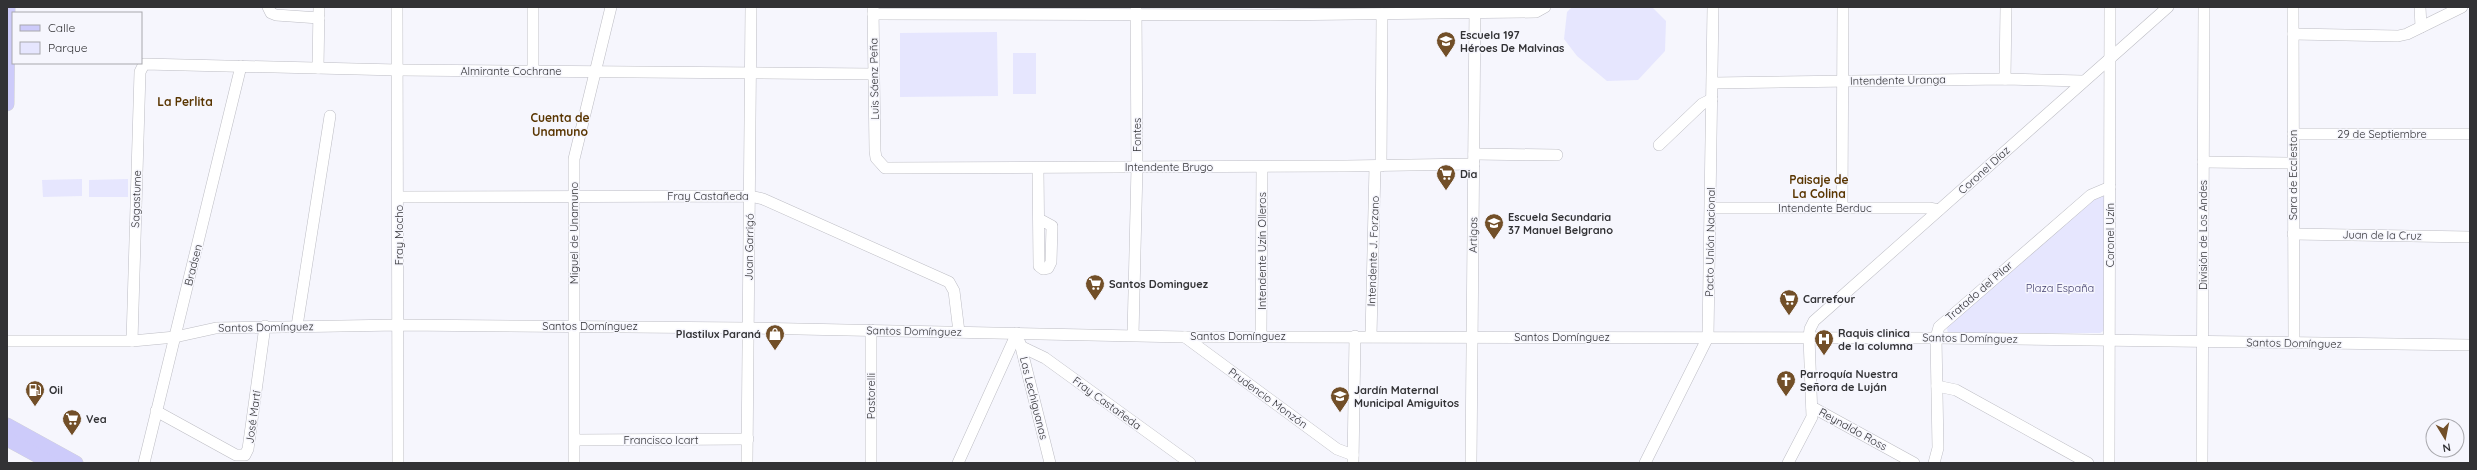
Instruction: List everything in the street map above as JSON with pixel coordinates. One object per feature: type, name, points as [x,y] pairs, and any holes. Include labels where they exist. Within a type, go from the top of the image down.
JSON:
[{"type":"main road","points":[[7,104],[8,7]]},
{"type":"main road","points":[[7,425],[76,463]]},
{"type":"main road","points":[[7,439],[51,463]]},
{"type":"street","points":[[268,7],[271,13],[276,15],[319,12],[318,68]]},
{"type":"street","name":"Fray Mocho","points":[[397,7],[399,325],[398,463]]},
{"type":"street","points":[[533,7],[533,71]]},
{"type":"street","name":"Miguel de Unamuno","points":[[574,463],[574,159],[611,7]]},
{"type":"street","name":"Juan Garrigó","points":[[747,463],[751,7]]},
{"type":"street","points":[[873,10],[1518,10],[1536,12],[1545,7]]},
{"type":"street","name":"Pacto Unión Nacional","points":[[1645,463],[1708,337],[1713,7]]},
{"type":"street","points":[[1842,208],[1843,7]]},
{"type":"street","points":[[2005,79],[2006,7]]},
{"type":"street","name":"Coronel Uzín","points":[[2109,463],[2110,7]]},
{"type":"street","name":"Coronel Díaz","points":[[1809,337],[1810,329],[1814,321],[1940,210],[2082,81],[2168,7]]},
{"type":"street","name":"División de Los Andes","points":[[2202,463],[2204,7]]},
{"type":"street","name":"Sara de Eccleston","points":[[2293,7],[2294,342]]},
{"type":"street","points":[[2420,7],[2420,27]]},
{"type":"street","points":[[2293,34],[2398,36],[2462,7]]},
{"type":"street","name":"Luis Sáenz Peña","points":[[873,10],[875,151]]},
{"type":"street","name":"Artigas","points":[[1471,463],[1475,10]]},
{"type":"street","name":"Fontes","points":[[1133,335],[1137,167],[1136,11]]},
{"type":"street","name":"Intendente J. Forzano","points":[[1371,336],[1378,166],[1375,11]]},
{"type":"street","name":"Almirante Cochrane","points":[[149,62],[398,70],[596,72],[751,71],[874,74]]},
{"type":"street","name":"Sagastume","points":[[132,341],[140,72],[144,64],[149,62]]},
{"type":"street","name":"Bradsen","points":[[144,463],[241,66]]},
{"type":"street","name":"Intendente Uranga","points":[[1713,83],[2005,79],[2082,81]]},
{"type":"street","points":[[1659,145],[1702,104],[1712,99]]},
{"type":"street","points":[[297,326],[330,116]]},
{"type":"street","name":"29 de Septiembre","points":[[2293,134],[2470,134]]},
{"type":"street","name":"Intendente Brugo","points":[[875,151],[876,158],[885,168],[1378,166],[1556,155]]},
{"type":"street","points":[[2204,162],[2293,163]]},
{"type":"street","name":"Intendente Uzín Olleros","points":[[1261,336],[1262,167]]},
{"type":"street","points":[[1038,168],[1039,219]]},
{"type":"street","name":"Tratado del Pilar","points":[[1934,463],[1938,448],[1936,338],[1939,327],[2092,194],[2110,187]]},
{"type":"street","name":"Fray Castañeda","points":[[398,196],[750,196],[770,202],[949,282],[954,291],[959,332]]},
{"type":"street","name":"Intendente Berduc","points":[[1711,208],[1940,210]]},
{"type":"street","name":"Juan de la Cruz","points":[[2293,234],[2470,237]]},
{"type":"street","name":"Santos Domínguez","points":[[7,341],[132,341],[175,337],[210,328],[399,325],[748,328],[1184,337],[1809,337],[2470,345]]},
{"type":"street","name":"José Martí","points":[[156,411],[236,455],[245,455],[248,449],[265,326]]},
{"type":"street","name":"Pastorelli","points":[[871,330],[871,463]]},
{"type":"street","points":[[958,463],[1017,333]]},
{"type":"street","name":"Las Lechiguanas","points":[[1017,333],[1022,347],[1050,463]]},
{"type":"street","points":[[1353,459],[1355,336]]},
{"type":"street","name":"Prudencio Monzón","points":[[1184,337],[1337,449],[1353,459]]},
{"type":"street","points":[[1788,463],[1812,417],[1809,337]]},
{"type":"street","name":"Fray Castañeda","points":[[1022,347],[1044,358],[1190,463]]},
{"type":"street","points":[[1937,386],[1956,390],[2088,463]]},
{"type":"street","name":"Reynaldo Ross","points":[[1812,407],[1914,463]]},
{"type":"street","name":"Francisco Icart","points":[[575,440],[748,439]]},
{"type":"green space","points":[[1572,7],[1652,7],[1666,21],[1665,51],[1638,80],[1607,81],[1577,56],[1564,39],[1567,12]]},
{"type":"green space","points":[[997,32],[998,96],[900,97],[900,33]]},
{"type":"green space","points":[[1013,53],[1036,53],[1036,94],[1013,94]]},
{"type":"green space","points":[[82,179],[82,196],[43,197],[42,180]]},
{"type":"green space","points":[[128,179],[128,197],[89,197],[89,180]]},
{"type":"green space","name":"Plaza España","points":[[2107,195],[2105,330],[2100,333],[1948,333],[1948,324],[2097,197]]},
{"type":"place","name":"Escuela 197 Héroes De Malvinas","points":[[1446,58]]},
{"type":"place","name":"Dia","points":[[1446,191]]},
{"type":"place","name":"Escuela Secundaria 37 Manuel Belgrano","points":[[1494,240]]},
{"type":"place","name":"Santos Dominguez","points":[[1095,301]]},
{"type":"place","name":"Carrefour","points":[[1789,316]]},
{"type":"place","name":"Plastilux Paraná","points":[[775,351]]},
{"type":"place","name":"Raquis clinica de la columna","points":[[1824,356]]},
{"type":"place","name":"Parroquía Nuestra Señora de Luján","points":[[1786,397]]},
{"type":"place","name":"Oil","points":[[35,407]]},
{"type":"place","name":"Jardín Maternal Municipal Amiguitos","points":[[1340,413]]},
{"type":"place","name":"Vea","points":[[72,436]]},
{"type":"district","name":"La Perlita","points":[[185,102]]},
{"type":"district","name":"Cuenta de Unamuno","points":[[560,125]]},
{"type":"district","name":"Paisaje de La Colina","points":[[1819,187]]}]
